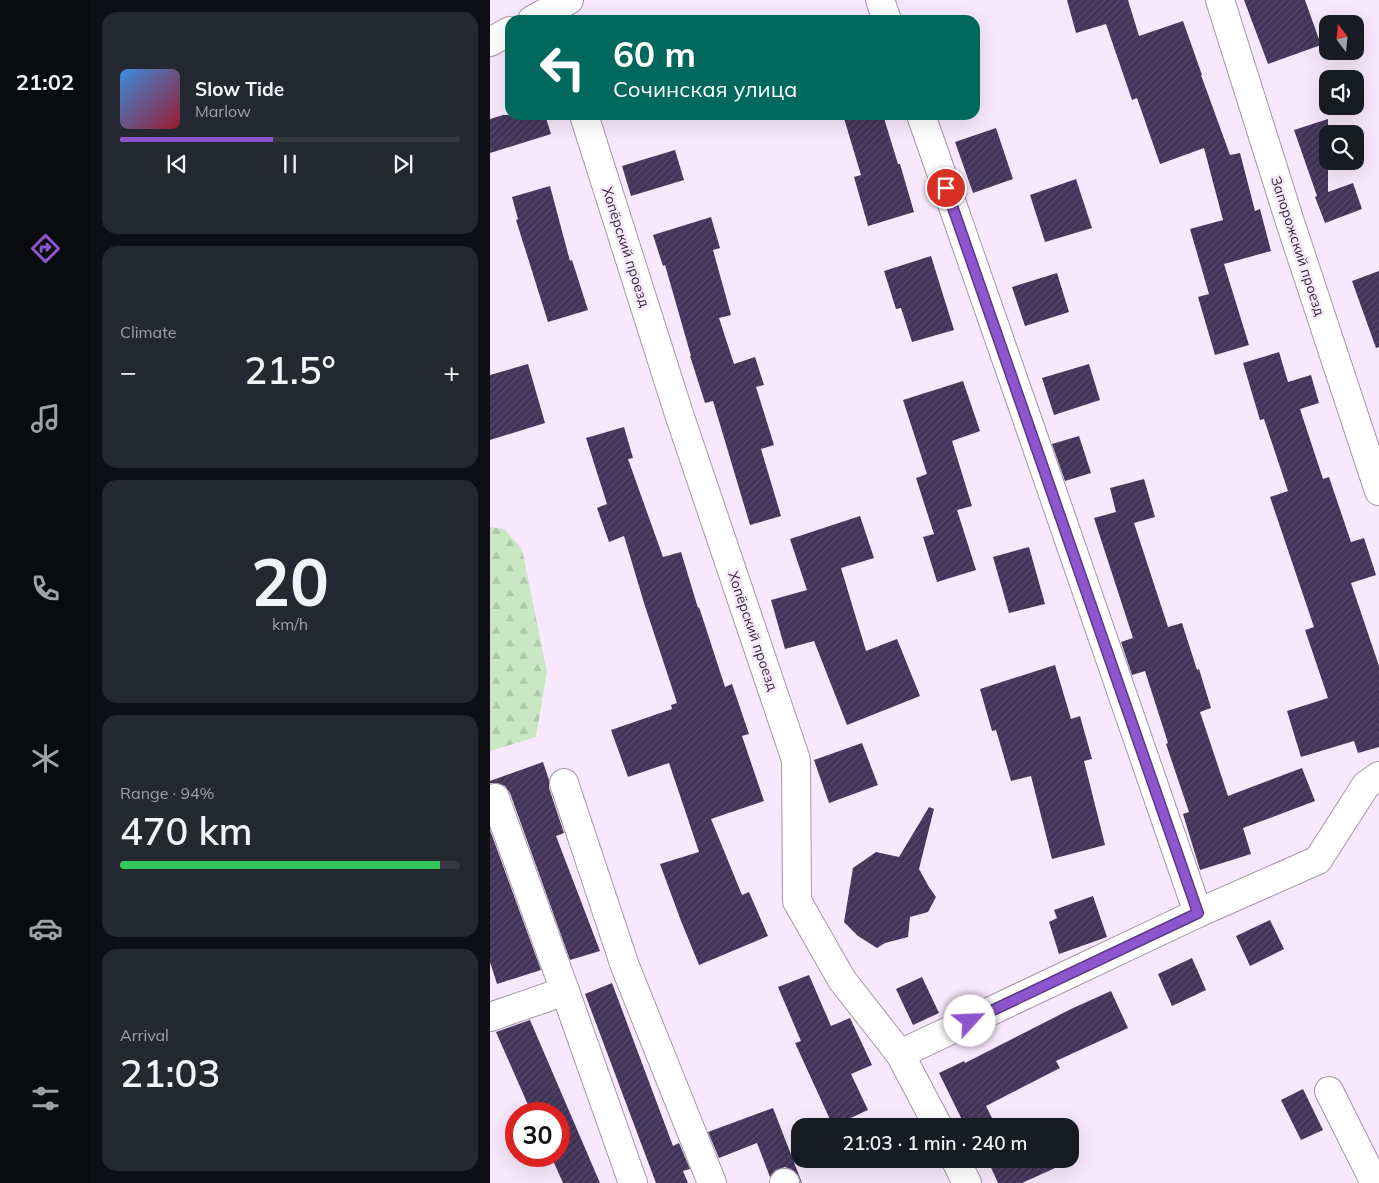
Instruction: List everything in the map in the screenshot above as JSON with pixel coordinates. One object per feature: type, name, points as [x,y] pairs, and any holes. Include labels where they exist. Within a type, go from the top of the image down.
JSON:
[{"type":"street","points":[[880,0],[885,15]]},
{"type":"street","name":"Запорожский проезд","points":[[1220,0],[1291,225],[1379,491]]},
{"type":"street","points":[[490,42],[505,34]]},
{"type":"street","name":"Хопёрский проезд","points":[[586,120],[679,414],[796,760],[797,901],[842,980],[900,1054],[934,1118]]},
{"type":"street","points":[[923,120],[1024,407],[1198,913]]},
{"type":"street","points":[[900,1054],[1198,913],[1318,860],[1366,785],[1379,776]]},
{"type":"street","points":[[564,783],[625,966],[712,1183]]},
{"type":"street","points":[[495,798],[633,1183]]},
{"type":"street","points":[[490,1017],[565,991]]},
{"type":"street","points":[[1329,1090],[1375,1183]]},
{"type":"street","points":[[960,1168],[967,1183]]},
{"type":"green space","points":[[490,527],[504,529],[522,549],[547,672],[536,737],[490,751]]},
{"type":"building","points":[[1067,0],[1128,0],[1139,36],[1183,21],[1230,155],[1240,153],[1255,211],[1260,209],[1271,251],[1224,264],[1249,345],[1215,355],[1198,297],[1209,294],[1190,229],[1223,220],[1204,148],[1160,164],[1137,98],[1132,100],[1106,24],[1076,33]]},
{"type":"building","points":[[1244,0],[1305,0],[1319,39],[1319,46],[1268,64]]},
{"type":"building","points":[[505,115],[505,120],[547,120],[551,134],[490,153],[490,119]]},
{"type":"building","points":[[1328,119],[1328,125],[1319,125],[1319,170],[1328,170],[1328,192],[1353,183],[1362,209],[1325,223],[1294,130]]},
{"type":"building","points":[[844,120],[885,120],[914,212],[868,226],[854,177],[861,175]]},
{"type":"building","points":[[996,128],[1013,179],[973,193],[955,142]]},
{"type":"building","points":[[675,150],[684,180],[631,196],[622,166]]},
{"type":"building","points":[[1076,179],[1092,228],[1045,242],[1030,195]]},
{"type":"building","points":[[550,186],[570,261],[572,260],[588,310],[548,322],[516,220],[518,219],[512,197]]},
{"type":"building","points":[[711,217],[720,248],[713,250],[731,315],[719,318],[734,364],[755,357],[764,385],[756,387],[774,445],[761,449],[781,516],[750,525],[713,401],[705,403],[665,265],[663,266],[653,235]]},
{"type":"building","points":[[931,256],[954,330],[912,342],[901,308],[896,309],[884,271]]},
{"type":"building","points":[[1379,271],[1379,347],[1376,348],[1352,281]]},
{"type":"building","points":[[1057,273],[1069,312],[1025,326],[1012,287]]},
{"type":"building","points":[[1279,352],[1288,382],[1311,375],[1319,403],[1300,409],[1323,479],[1329,477],[1351,542],[1364,538],[1376,575],[1351,583],[1379,666],[1379,747],[1358,753],[1354,741],[1301,757],[1287,711],[1328,698],[1305,630],[1314,627],[1270,497],[1288,491],[1264,419],[1260,420],[1243,363]]},
{"type":"building","points":[[528,364],[545,423],[490,440],[490,375]]},
{"type":"building","points":[[1089,364],[1100,400],[1054,415],[1042,378]]},
{"type":"building","points":[[963,381],[980,431],[952,441],[972,506],[957,510],[976,570],[937,582],[923,537],[934,534],[916,478],[927,474],[903,400]]},
{"type":"building","points":[[624,427],[633,458],[628,459],[663,557],[681,552],[725,687],[732,684],[749,734],[742,736],[764,801],[711,819],[742,895],[749,892],[768,936],[699,965],[660,864],[699,852],[669,763],[628,777],[611,730],[672,709],[671,705],[677,703],[624,536],[609,542],[597,508],[607,504],[586,438]]},
{"type":"building","points":[[1079,436],[1091,473],[1065,481],[1052,444]]},
{"type":"building","points":[[1144,479],[1155,517],[1134,523],[1168,627],[1182,623],[1197,670],[1199,669],[1211,708],[1200,712],[1228,796],[1302,768],[1315,801],[1243,828],[1251,854],[1200,870],[1183,814],[1189,812],[1166,744],[1168,743],[1145,671],[1132,675],[1121,642],[1133,638],[1094,518],[1116,512],[1110,488]]},
{"type":"building","points":[[860,516],[874,558],[841,568],[866,651],[897,639],[920,696],[847,725],[814,641],[785,649],[771,600],[807,590],[790,539]]},
{"type":"building","points":[[1029,547],[1045,604],[1009,613],[993,557]]},
{"type":"building","points":[[1055,665],[1071,719],[1080,716],[1092,759],[1084,761],[1105,845],[1052,859],[1031,776],[1011,781],[996,730],[992,731],[980,689]]},
{"type":"building","points":[[862,743],[878,785],[829,803],[814,760]]},
{"type":"building","points":[[543,762],[549,780],[549,788],[564,833],[556,836],[600,951],[570,960],[510,793],[505,786],[490,783],[490,781]]},
{"type":"building","points":[[929,807],[934,809],[919,869],[936,897],[928,912],[910,917],[908,937],[885,943],[877,948],[858,936],[844,922],[853,868],[876,852],[899,857]]},
{"type":"building","points":[[490,830],[541,970],[497,984],[490,962]]},
{"type":"building","points":[[1093,896],[1107,937],[1059,954],[1049,922],[1057,918],[1054,910]]},
{"type":"building","points":[[1270,920],[1284,949],[1250,966],[1236,936]]},
{"type":"building","points":[[1192,958],[1206,990],[1172,1006],[1158,974]]},
{"type":"building","points":[[809,975],[831,1026],[850,1018],[872,1065],[851,1074],[868,1110],[850,1118],[829,1118],[795,1043],[801,1041],[778,987]]},
{"type":"building","points":[[922,977],[939,1013],[913,1025],[896,989]]},
{"type":"building","points":[[612,983],[673,1146],[679,1143],[690,1169],[683,1171],[688,1183],[656,1183],[585,994]]},
{"type":"building","points":[[1111,991],[1128,1028],[1056,1061],[1060,1068],[986,1106],[992,1118],[961,1118],[939,1073],[964,1061],[965,1063],[1071,1009]]},
{"type":"building","points":[[530,1020],[565,1102],[527,1102],[496,1032]]},
{"type":"building","points":[[1303,1089],[1323,1130],[1301,1140],[1281,1100]]},
{"type":"building","points":[[773,1108],[791,1155],[791,1168],[796,1168],[802,1183],[793,1170],[785,1167],[776,1170],[770,1177],[757,1143],[719,1158],[708,1132]]},
{"type":"building","points":[[570,1113],[600,1183],[563,1183],[556,1167],[570,1167]]},
{"type":"building","points":[[991,1168],[1055,1168],[1022,1183],[998,1183]]},
{"type":"route","points":[[946,188],[1024,407],[1198,913],[970,1021]]}]
